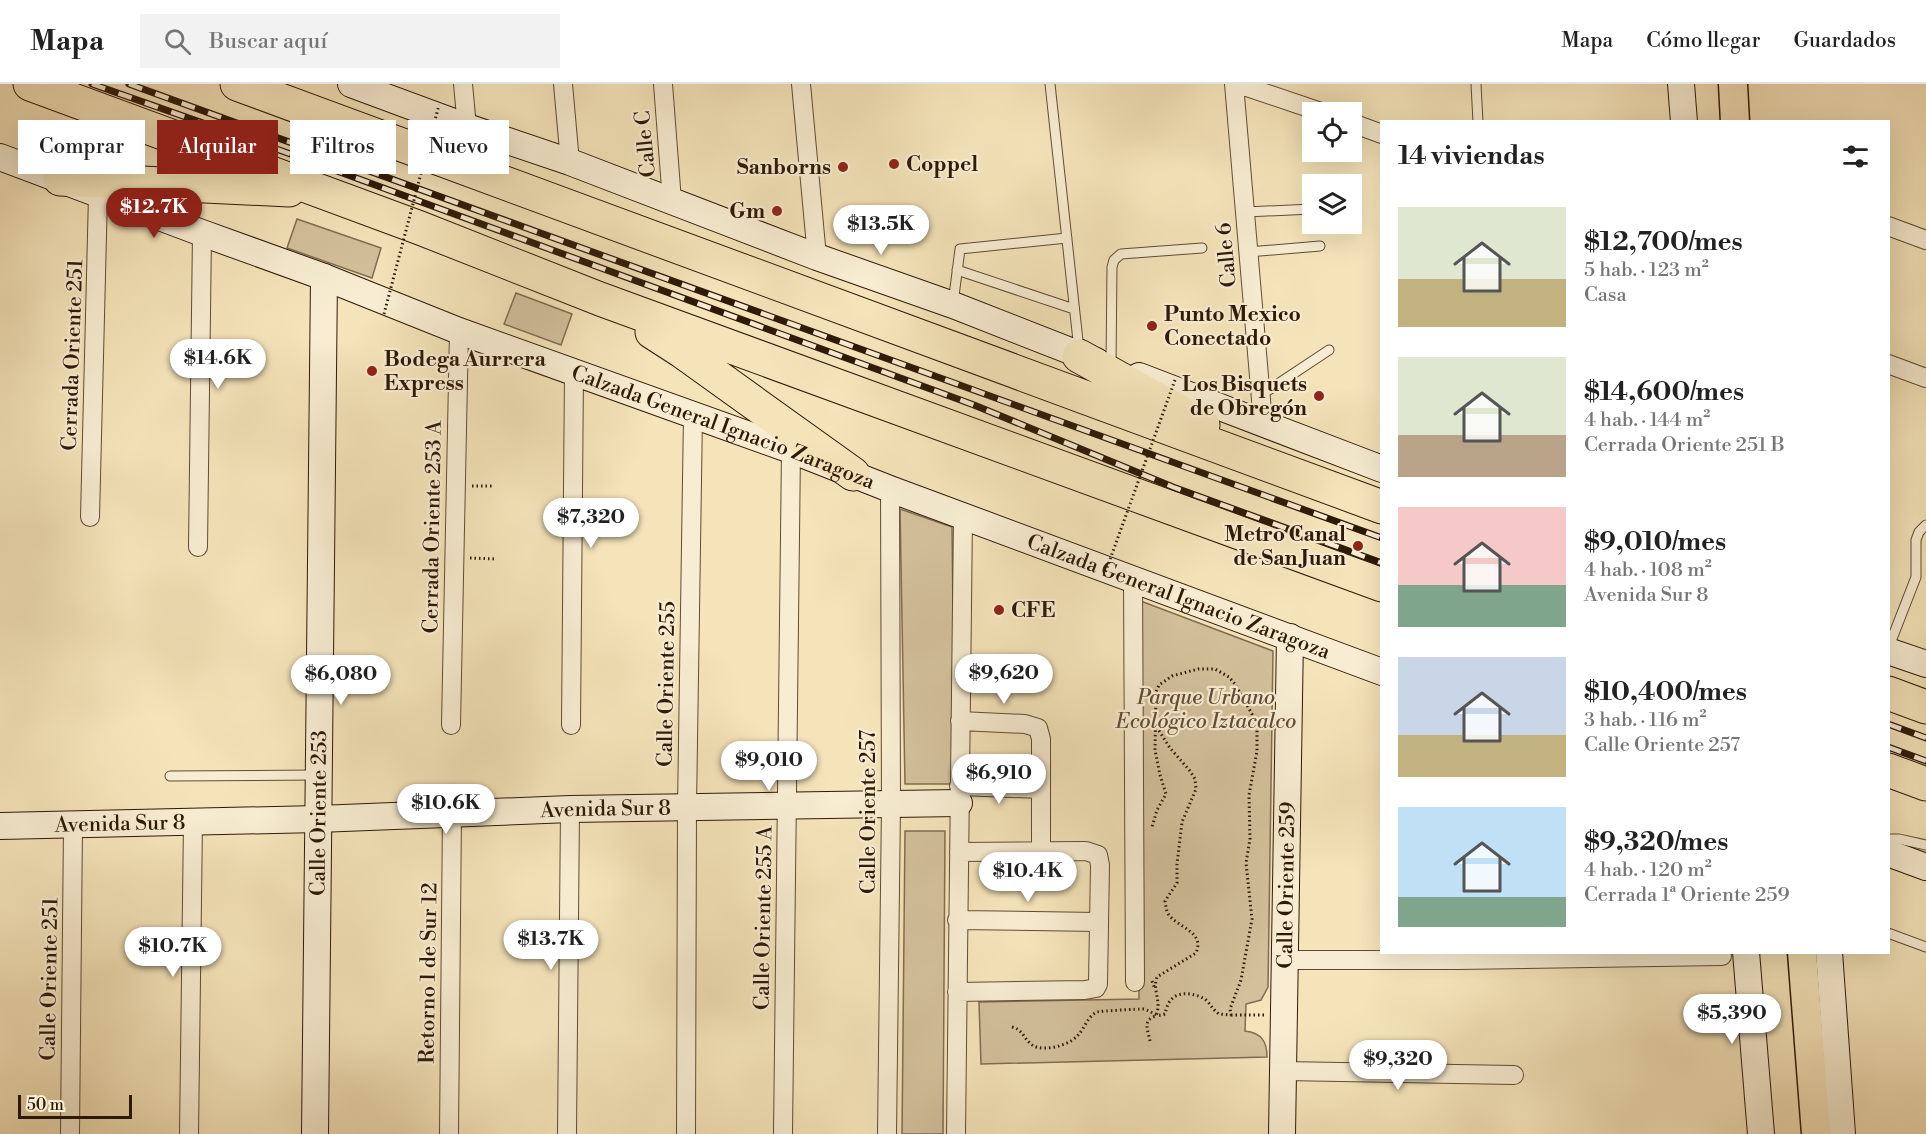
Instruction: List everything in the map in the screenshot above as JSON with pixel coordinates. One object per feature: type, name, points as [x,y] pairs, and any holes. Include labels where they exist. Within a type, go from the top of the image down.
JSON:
[{"type":"highway","points":[[30,84],[321,191],[600,299],[1380,584]]},
{"type":"highway","points":[[237,84],[1380,506]]},
{"type":"highway","points":[[60,179],[321,191]]},
{"type":"highway","points":[[600,299],[683,352],[853,474]]},
{"type":"highway","points":[[1079,356],[1212,430],[1245,457]]},
{"type":"highway","points":[[1890,694],[1926,707]]},
{"type":"highway","points":[[1890,771],[1926,784]]},
{"type":"main road","points":[[1681,84],[1684,120]]},
{"type":"main road","points":[[358,85],[449,120]]},
{"type":"main road","points":[[509,141],[570,162],[817,257],[953,305],[1079,356],[1111,365],[1380,468]]},
{"type":"main road","name":"Calzada General Ignacio Zaragoza","points":[[0,157],[324,277],[459,331],[791,450],[963,517],[1380,671]]},
{"type":"main road","name":"Calle Oriente 253","points":[[315,1134],[324,277]]},
{"type":"main road","name":"Calle Oriente 259","points":[[1282,1134],[1290,637]]},
{"type":"main road","points":[[1890,651],[1926,664]]},
{"type":"main road","name":"Avenida Sur 8","points":[[0,826],[318,819],[570,809],[891,805],[959,794]]},
{"type":"main road","points":[[1890,854],[1926,867]]},
{"type":"main road","points":[[1734,954],[1761,1134]]},
{"type":"main road","points":[[1802,954],[1816,1134]]},
{"type":"main road","points":[[1829,954],[1842,1134]]},
{"type":"street","points":[[463,84],[466,120]]},
{"type":"street","points":[[563,84],[570,162]]},
{"type":"street","name":"Calle C","points":[[663,84],[672,201]]},
{"type":"street","points":[[801,84],[817,257]]},
{"type":"street","points":[[1236,84],[1302,106]]},
{"type":"street","name":"Calle 6","points":[[1236,84],[1263,423]]},
{"type":"street","points":[[1362,127],[1380,133]]},
{"type":"street","name":"Cerrada Oriente 251","points":[[90,517],[99,195]]},
{"type":"street","points":[[1890,227],[1926,240]]},
{"type":"street","points":[[198,547],[202,233]]},
{"type":"street","name":"Cerrada Oriente 253 A","points":[[451,724],[459,331]]},
{"type":"street","points":[[1890,365],[1926,378]]},
{"type":"street","points":[[571,725],[574,372]]},
{"type":"street","name":"Calle Oriente 255","points":[[686,1134],[687,807],[693,415]]},
{"type":"street","name":"Calle Oriente 255 A","points":[[783,1134],[791,450]]},
{"type":"street","name":"Calle Oriente 257","points":[[887,1134],[891,805],[890,489]]},
{"type":"street","points":[[956,1134],[963,517]]},
{"type":"street","points":[[1133,579],[1143,978]]},
{"type":"street","points":[[960,721],[1024,724],[1038,728],[1041,739],[1041,852]]},
{"type":"street","points":[[959,794],[1040,789]]},
{"type":"street","points":[[567,1134],[570,809]]},
{"type":"street","name":"Retorno 1 de Sur 12","points":[[449,1134],[452,813]]},
{"type":"street","points":[[189,1134],[193,822]]},
{"type":"street","name":"Calle Oriente 251","points":[[70,1134],[73,825]]},
{"type":"street","points":[[957,992],[1096,988],[1098,984],[1100,865],[1098,855],[1086,851],[959,852]]},
{"type":"street","points":[[957,920],[1098,922]]},
{"type":"street","points":[[1285,960],[1734,954]]},
{"type":"street","points":[[1283,1071],[1514,1075]]},
{"type":"lane","points":[[1050,84],[1079,356]]},
{"type":"lane","points":[[1476,84],[1478,120]]},
{"type":"lane","points":[[1245,212],[1302,209]]},
{"type":"lane","points":[[953,305],[960,249],[1066,238]]},
{"type":"lane","points":[[1248,252],[1320,246]]},
{"type":"lane","points":[[1111,365],[1114,260],[1121,254],[1202,248]]},
{"type":"lane","points":[[957,270],[1074,309]]},
{"type":"lane","points":[[1261,395],[1329,350]]},
{"type":"lane","points":[[1890,645],[1916,577],[1916,540],[1919,532],[1926,525]]},
{"type":"lane","points":[[170,776],[318,775]]},
{"type":"lane","points":[[1890,839],[1926,845]]},
{"type":"lane","points":[[1890,934],[1926,947]]},
{"type":"path","points":[[384,315],[439,105]]},
{"type":"path","points":[[1104,576],[1175,380]]},
{"type":"path","points":[[456,486],[494,486]]},
{"type":"path","points":[[454,558],[496,559]]},
{"type":"path","points":[[1152,829],[1153,820],[1166,794],[1158,766],[1156,692],[1163,680],[1198,669],[1215,669],[1229,677],[1235,684],[1252,714],[1257,729],[1257,752],[1249,795],[1250,839],[1246,863],[1252,919],[1241,980],[1230,1009],[1231,1015]]},
{"type":"path","points":[[1155,721],[1161,736],[1195,779],[1196,789],[1182,822],[1177,883],[1165,901],[1171,917],[1193,934],[1198,944],[1196,953],[1157,977],[1155,989],[1159,1002],[1156,1016]]},
{"type":"path","points":[[1143,978],[1155,989]]},
{"type":"path","points":[[1150,1041],[1147,1024],[1149,1019],[1165,1014],[1170,1000],[1184,993],[1196,994],[1219,1014],[1284,1016]]},
{"type":"path","points":[[1012,1027],[1022,1032],[1028,1042],[1045,1048],[1073,1040],[1095,1013],[1103,1010],[1143,1009],[1156,1016]]},
{"type":"green space","points":[[297,219],[381,248],[372,278],[287,248]]},
{"type":"green space","points":[[516,293],[572,314],[561,345],[504,324]]},
{"type":"green space","points":[[900,509],[952,527],[955,784],[905,784]]},
{"type":"green space","name":"Parque Urbano Ecológico Iztacalco","points":[[1138,600],[1273,651],[1268,987],[1261,1000],[1246,1004],[1245,1031],[1256,1034],[1262,1039],[1267,1057],[981,1064],[979,1002],[1139,999]]},
{"type":"green space","points":[[905,831],[945,831],[943,1134],[902,1134]]},
{"type":"railway","points":[[92,84],[299,157],[974,405],[1173,487],[1380,562]]},
{"type":"railway","points":[[129,84],[1380,537]]},
{"type":"railway","points":[[1890,725],[1926,738]]},
{"type":"railway","points":[[1890,748],[1926,761]]},
{"type":"place","name":"Coppel","points":[[894,164]]},
{"type":"place","name":"Sanborns","points":[[843,167]]},
{"type":"place","name":"Gm","points":[[777,211]]},
{"type":"place","name":"Punto Mexico Conectado","points":[[1152,326]]},
{"type":"place","name":"Bodega Aurrera Express","points":[[372,371]]},
{"type":"place","name":"Los Bisquets de Obregón","points":[[1319,396]]},
{"type":"place","name":"Metro Canal de San Juan","points":[[1358,546]]},
{"type":"place","name":"CFE","points":[[999,610]]}]
